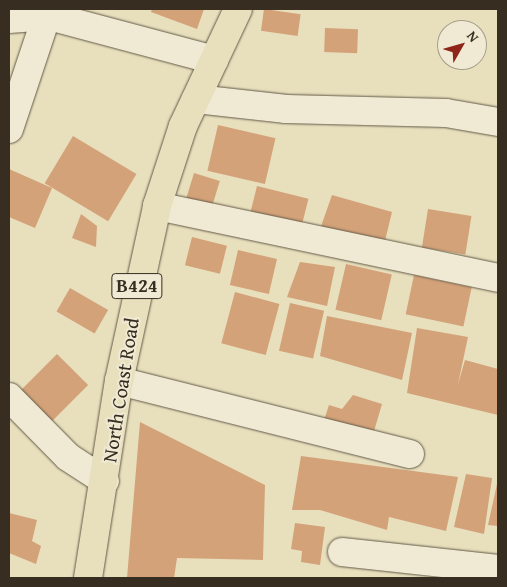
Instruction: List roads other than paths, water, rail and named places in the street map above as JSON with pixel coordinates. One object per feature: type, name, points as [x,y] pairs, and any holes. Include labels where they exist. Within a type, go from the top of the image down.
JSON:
[{"type":"main road","name":"North Coast Road","points":[[88,578],[106,481],[118,381],[156,206],[196,99],[238,9]]},
{"type":"street","points":[[9,129],[49,12]]},
{"type":"street","points":[[9,18],[49,12],[214,60]]},
{"type":"street","points":[[196,99],[286,109],[446,112],[498,122]]},
{"type":"street","points":[[156,206],[498,278]]},
{"type":"street","points":[[118,381],[410,454]]},
{"type":"street","points":[[9,397],[68,458],[106,481]]},
{"type":"street","points":[[342,552],[498,569]]}]
